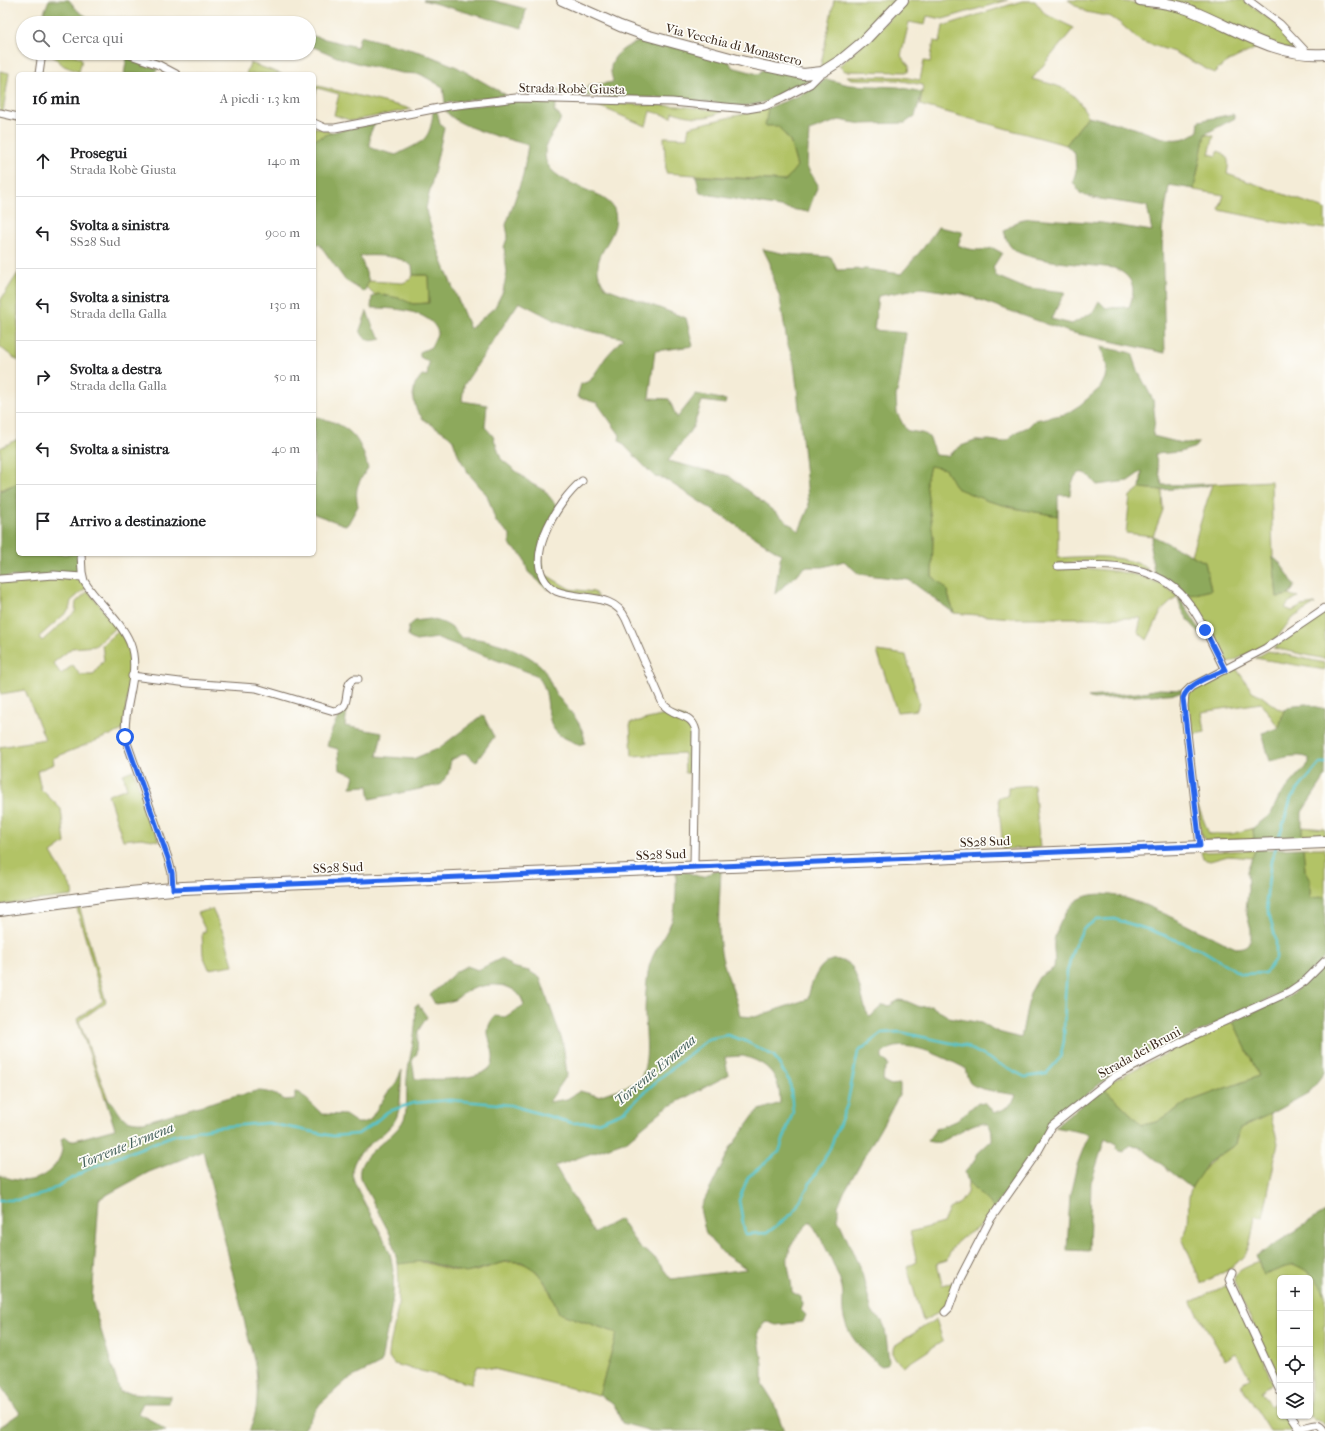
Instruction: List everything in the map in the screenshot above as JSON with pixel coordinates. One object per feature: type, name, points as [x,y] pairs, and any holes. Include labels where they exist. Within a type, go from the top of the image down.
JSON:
[{"type":"main road","name":"SS28 Sud","points":[[0,910],[109,895],[173,889],[694,866],[1325,842]]},
{"type":"street","name":"Via Vecchia di Monastero","points":[[562,0],[627,29],[797,74],[822,72],[841,60],[865,40],[903,0]]},
{"type":"street","points":[[1140,0],[1184,8],[1268,45],[1308,54],[1325,54]]},
{"type":"street","points":[[1248,0],[1286,30],[1308,54]]},
{"type":"street","points":[[39,72],[41,60]]},
{"type":"street","points":[[144,60],[172,72]]},
{"type":"street","name":"Strada Robè Giusta","points":[[316,124],[325,128],[335,128],[449,106],[517,98],[672,102],[747,109],[765,106],[783,98],[810,84],[822,72]]},
{"type":"street","points":[[0,113],[16,117]]},
{"type":"street","points":[[582,481],[564,500],[545,531],[540,552],[541,570],[549,586],[556,591],[606,601],[616,605],[621,610],[662,704],[667,709],[688,717],[694,724],[696,731],[694,866]]},
{"type":"street","points":[[81,556],[82,577],[128,638],[134,660],[126,725],[126,740],[168,858],[172,873],[173,889]]},
{"type":"street","points":[[1058,566],[1092,565],[1122,568],[1152,575],[1171,585],[1181,594],[1195,613],[1225,670]]},
{"type":"street","points":[[0,579],[54,575],[82,577]]},
{"type":"street","points":[[1200,846],[1183,698],[1186,692],[1191,687],[1266,648],[1325,608]]},
{"type":"street","points":[[132,676],[188,683],[256,688],[334,711],[343,708],[350,682],[354,678],[358,679]]},
{"type":"street","name":"Strada dei Bruni","points":[[945,1312],[949,1308],[964,1269],[990,1220],[1038,1150],[1052,1126],[1115,1076],[1199,1033],[1289,992],[1305,981],[1325,961]]},
{"type":"street","points":[[1232,1272],[1230,1276],[1231,1285],[1277,1385]]},
{"type":"street","points":[[1293,1419],[1299,1428],[1315,1424],[1320,1426],[1324,1431]]},
{"type":"green space","points":[[49,0],[69,0],[78,11],[86,16],[43,16]]},
{"type":"green space","points":[[423,0],[492,0],[526,9],[522,28]]},
{"type":"green space","points":[[834,0],[898,0],[856,45],[820,69]]},
{"type":"green space","points":[[909,0],[1008,0],[943,19],[927,16],[925,25],[909,22],[901,56],[909,66],[908,72],[845,71],[839,66]]},
{"type":"green space","points":[[1068,0],[1113,0],[1177,9],[1261,45],[1224,64],[1214,73],[1174,52],[1140,41],[1111,17],[1086,12]]},
{"type":"green space","points":[[1163,0],[1242,0],[1273,21],[1301,51],[1280,47]]},
{"type":"green space","points":[[1022,1],[1035,1],[1045,14],[1074,28],[1032,79],[1051,84],[1065,90],[1077,99],[1088,116],[1066,145],[920,105],[923,85],[898,80],[851,79],[847,76],[902,77],[920,80],[924,61],[930,62],[934,41],[940,42],[943,26]]},
{"type":"green space","points":[[360,36],[423,53],[457,67],[506,95],[445,103],[443,87],[420,74],[402,73],[364,65],[337,57],[316,48],[316,37],[357,47]]},
{"type":"green space","points":[[649,40],[729,61],[732,67],[758,74],[763,69],[813,78],[775,99],[753,105],[739,106],[669,98],[550,95],[551,90],[586,90],[588,86],[613,82],[611,65],[618,54],[629,46]]},
{"type":"green space","points":[[57,60],[82,60],[79,72],[64,66]]},
{"type":"green space","points":[[126,60],[135,60],[158,69],[155,72],[124,72]]},
{"type":"green space","points":[[250,63],[276,72],[247,72]]},
{"type":"green space","points":[[0,71],[9,73],[3,112],[0,111]]},
{"type":"green space","points":[[826,79],[849,85],[898,87],[922,92],[915,116],[905,123],[862,124],[839,120],[809,131],[807,167],[818,185],[808,212],[700,193],[696,176],[785,181],[797,166],[790,141],[778,126],[765,126],[768,108],[798,96]]},
{"type":"green space","points":[[316,85],[412,109],[352,121],[334,115],[339,94],[317,88],[316,91]]},
{"type":"green space","points":[[518,101],[557,102],[554,111],[561,117],[545,149],[548,165],[555,173],[565,180],[600,196],[609,202],[614,209],[616,220],[614,230],[600,257],[598,266],[599,277],[606,288],[686,318],[693,346],[655,351],[649,398],[669,399],[677,418],[696,394],[726,400],[725,404],[702,401],[693,427],[668,461],[729,476],[799,531],[809,507],[794,363],[787,342],[780,298],[773,280],[770,263],[763,249],[786,254],[831,257],[837,270],[866,269],[901,274],[924,247],[938,227],[963,232],[958,245],[976,250],[993,248],[1002,253],[993,267],[996,276],[1022,287],[1065,292],[1051,319],[1072,324],[1093,312],[1099,301],[1106,308],[1129,307],[1133,294],[1132,283],[1125,275],[1114,268],[1044,260],[1019,253],[1009,244],[1004,231],[1019,220],[1030,218],[1102,223],[1152,231],[1147,206],[1093,198],[1080,193],[1073,182],[1076,171],[1075,154],[1066,145],[1088,116],[1134,128],[1158,137],[1182,139],[1198,131],[1199,121],[1233,114],[1235,118],[1205,134],[1194,189],[1169,185],[1162,232],[1165,353],[1069,332],[963,294],[921,288],[878,296],[874,330],[906,333],[900,379],[896,396],[897,413],[906,430],[923,433],[928,436],[935,455],[947,456],[961,446],[975,441],[989,440],[1002,442],[1009,439],[1016,432],[1028,427],[1035,420],[1066,414],[1080,405],[1100,388],[1105,378],[1107,367],[1101,347],[1132,353],[1139,373],[1153,400],[1155,419],[1153,436],[1181,443],[1199,443],[1196,447],[1180,452],[1155,454],[1162,485],[1212,484],[1206,486],[1162,490],[1140,488],[1142,471],[1128,481],[1097,485],[1088,475],[1079,473],[1074,478],[1070,495],[1058,495],[1058,516],[1019,509],[988,501],[956,488],[945,469],[930,466],[926,482],[933,536],[932,576],[946,588],[954,613],[909,580],[859,574],[844,561],[823,567],[805,567],[775,594],[781,554],[663,478],[655,477],[619,440],[620,435],[597,403],[577,397],[581,384],[590,381],[606,357],[623,338],[585,330],[554,320],[519,302],[464,385],[462,401],[487,405],[485,427],[493,436],[501,459],[532,484],[544,490],[557,506],[540,542],[545,583],[549,590],[528,572],[523,556],[510,545],[510,534],[496,522],[487,495],[469,474],[459,457],[453,440],[448,435],[423,419],[416,409],[413,395],[415,384],[422,375],[427,376],[429,362],[420,357],[420,352],[431,347],[438,332],[434,324],[419,314],[409,311],[371,308],[372,297],[378,294],[399,298],[413,304],[429,303],[428,275],[413,275],[412,266],[407,262],[395,258],[360,256],[369,281],[364,292],[345,280],[320,245],[316,244],[316,139],[332,132],[375,123],[370,134],[370,146],[374,149],[396,155],[423,140],[427,136],[432,122],[433,112],[437,111],[440,123],[444,128],[426,208],[427,215],[442,261],[470,329],[495,307],[503,291],[507,273],[504,247],[508,236],[506,225],[523,176],[528,145],[469,127],[450,115],[445,109]]},
{"type":"green space","points":[[591,103],[679,106],[722,111],[704,117],[673,112],[672,117],[650,111],[646,126]]},
{"type":"green space","points":[[768,108],[778,126],[790,141],[797,167],[785,181],[666,173],[664,137],[687,138],[689,127]]},
{"type":"green space","points":[[316,128],[332,132],[316,139]]},
{"type":"green space","points":[[1205,134],[1214,136],[1209,154],[1217,156],[1218,151],[1227,157],[1227,174],[1325,209],[1325,229],[1272,221],[1219,210],[1224,195],[1194,190]]},
{"type":"green space","points":[[413,275],[428,275],[429,303],[413,304],[378,294],[374,295],[366,287],[369,281],[403,283],[411,279]]},
{"type":"green space","points":[[16,276],[16,359],[0,347],[0,301]]},
{"type":"green space","points":[[367,311],[373,328],[382,339],[371,341],[366,339],[362,334],[360,330]]},
{"type":"green space","points":[[316,417],[337,424],[352,434],[361,448],[368,468],[358,486],[356,495],[358,506],[348,524],[345,525],[316,515]]},
{"type":"green space","points":[[16,440],[16,484],[0,490],[0,448]]},
{"type":"green space","points":[[930,465],[945,469],[957,488],[988,501],[1019,509],[1058,516],[1058,558],[1114,558],[1126,560],[1147,567],[1147,570],[1091,562],[1058,563],[1120,572],[1150,579],[1164,586],[1178,596],[1162,610],[1147,640],[1138,632],[1141,618],[1011,618],[954,613],[946,588],[932,576],[933,536],[926,482]]},
{"type":"green space","points":[[1271,481],[1273,557],[1277,597],[1289,595],[1298,597],[1288,603],[1285,608],[1292,611],[1302,606],[1315,604],[1291,619],[1277,638],[1232,662],[1227,663],[1187,596],[1211,590],[1205,562],[1191,555],[1212,484]]},
{"type":"green space","points":[[16,484],[16,556],[78,556],[79,575],[0,577],[0,491]]},
{"type":"green space","points":[[1140,488],[1162,490],[1163,510],[1153,536],[1126,533],[1130,496]]},
{"type":"green space","points":[[1153,536],[1205,562],[1211,590],[1187,596],[1178,586],[1154,573],[1150,546]]},
{"type":"green space","points":[[1273,557],[1282,565],[1295,586],[1289,595],[1277,597]]},
{"type":"green space","points":[[546,575],[570,589],[594,592],[599,598],[558,589],[550,583]]},
{"type":"green space","points":[[39,577],[81,579],[86,588],[71,601],[69,610],[39,637],[42,641],[75,612],[76,602],[88,591],[117,626],[95,646],[72,648],[53,663],[61,674],[73,665],[80,675],[93,675],[104,660],[102,645],[120,629],[128,643],[132,663],[123,730],[53,758],[54,764],[37,771],[41,789],[61,809],[65,843],[51,853],[73,890],[72,896],[0,905],[0,747],[45,739],[25,690],[1,694],[0,692],[0,581]]},
{"type":"green space","points":[[1178,596],[1203,634],[1200,634],[1186,616],[1179,602]]},
{"type":"green space","points":[[1325,612],[1325,659],[1273,648]]},
{"type":"green space","points":[[430,619],[448,625],[455,630],[461,638],[471,638],[503,645],[524,654],[541,666],[556,694],[579,724],[585,743],[579,745],[557,733],[550,720],[545,689],[536,675],[438,638],[416,641],[408,637],[409,626],[415,621]]},
{"type":"green space","points":[[877,651],[906,655],[919,703],[917,710],[897,712]]},
{"type":"green space","points":[[1268,651],[1325,663],[1325,670],[1255,658]]},
{"type":"green space","points":[[1236,668],[1252,691],[1277,708],[1284,710],[1279,728],[1261,703],[1202,712],[1205,732],[1190,735],[1186,711],[1189,694],[1193,689]]},
{"type":"green space","points":[[1159,689],[1183,690],[1181,693],[1093,699],[1088,697],[1137,693]]},
{"type":"green space","points":[[1306,704],[1325,709],[1325,777],[1302,812],[1302,838],[1254,840],[1253,828],[1271,814],[1279,797],[1309,763],[1309,758],[1300,756],[1290,756],[1270,761],[1262,733],[1279,728],[1284,710],[1294,705]]},
{"type":"green space","points":[[347,709],[345,726],[382,733],[377,756],[413,759],[439,748],[483,715],[494,737],[476,762],[465,753],[451,760],[448,774],[440,785],[370,799],[368,786],[351,787],[354,775],[340,770],[338,749],[327,746],[334,726],[339,717]]},
{"type":"green space","points":[[670,714],[685,718],[693,730],[693,773],[685,773],[684,753],[632,756],[630,723]]},
{"type":"green space","points":[[133,770],[159,841],[141,838],[123,840],[108,795],[127,788],[123,774]]},
{"type":"green space","points":[[1034,785],[1040,848],[1003,849],[998,798],[1008,796],[1008,787]]},
{"type":"green space","points":[[1198,806],[1209,834],[1232,834],[1253,828],[1254,840],[1205,840],[1201,834]]},
{"type":"green space","points":[[1302,827],[1325,829],[1325,837],[1302,838]]},
{"type":"green space","points":[[1303,848],[1325,848],[1325,897],[1310,898],[1310,879],[1305,870]]},
{"type":"green space","points":[[1303,848],[1305,870],[1310,879],[1310,898],[1325,897],[1325,957],[1305,978],[1290,989],[1119,1070],[1107,1078],[1049,1125],[1039,1146],[994,1208],[968,1182],[965,1172],[973,1163],[978,1153],[992,1140],[991,1129],[987,1124],[980,1123],[972,1125],[940,1142],[927,1141],[936,1129],[958,1120],[978,1102],[986,1103],[994,1113],[1010,1105],[1015,1099],[1016,1095],[979,1088],[970,1083],[965,1068],[923,1050],[900,1046],[890,1048],[882,1054],[882,1059],[887,1062],[888,1066],[884,1071],[883,1081],[891,1085],[900,1084],[900,1092],[843,1194],[838,1206],[838,1219],[862,1273],[872,1312],[882,1321],[885,1328],[889,1362],[886,1365],[881,1366],[862,1349],[852,1336],[845,1321],[842,1287],[824,1244],[810,1221],[794,1240],[788,1257],[792,1292],[801,1297],[802,1304],[800,1309],[806,1315],[803,1322],[776,1325],[765,1321],[758,1333],[763,1364],[763,1385],[773,1401],[784,1431],[651,1431],[622,1423],[614,1404],[599,1395],[617,1333],[559,1313],[548,1286],[536,1271],[522,1262],[508,1261],[466,1273],[424,1261],[398,1264],[390,1234],[360,1178],[360,1169],[369,1154],[393,1134],[404,1119],[408,1070],[416,1015],[415,1006],[418,1004],[427,1017],[418,1031],[417,1053],[412,1061],[415,1079],[446,1079],[460,1078],[483,1073],[490,1067],[493,1060],[493,1054],[488,1028],[491,1022],[495,1016],[505,1017],[524,1005],[521,997],[516,992],[510,988],[495,985],[487,985],[472,989],[452,1001],[435,1004],[430,995],[457,971],[467,966],[478,970],[502,958],[512,967],[529,971],[540,978],[563,1043],[567,1075],[549,1102],[567,1099],[580,1091],[598,1096],[639,1082],[645,1066],[646,1058],[645,1011],[649,966],[674,914],[676,872],[685,872],[702,877],[706,876],[712,871],[721,870],[719,936],[721,954],[740,1016],[755,1017],[808,999],[811,986],[821,967],[826,962],[839,960],[848,963],[852,967],[866,1011],[870,1017],[883,1005],[889,1006],[899,1000],[906,1001],[920,1007],[931,1006],[949,1017],[981,1023],[998,1032],[1021,1038],[1030,993],[1039,977],[1054,968],[1054,941],[1058,928],[1069,908],[1080,899],[1094,895],[1109,895],[1126,898],[1236,948],[1243,947],[1247,945],[1251,939],[1251,930],[1246,911],[1248,890],[1247,871],[1255,850]],"holes":[[[743,1056],[760,1062],[775,1078],[778,1085],[780,1103],[757,1111],[731,1147],[700,1209],[706,1234],[724,1254],[747,1269],[671,1279],[655,1258],[638,1246],[620,1219],[594,1233],[555,1166],[626,1141],[664,1109],[728,1075],[725,1057]]]},
{"type":"green space","points":[[1255,850],[1253,858],[1228,856],[1210,861],[1203,859],[1201,852]]},
{"type":"green space","points":[[76,905],[79,905],[106,1002],[79,1021],[108,1099],[105,1098],[77,1019],[103,1001]]},
{"type":"green space","points":[[212,909],[224,934],[233,965],[209,969],[203,955],[202,933],[206,931],[197,913]]},
{"type":"green space","points":[[1325,965],[1325,1072],[1308,1093],[1270,1114],[1240,1128],[1236,1144],[1208,1163],[1191,1188],[1139,1146],[1130,1146],[1124,1152],[1117,1150],[1116,1144],[1105,1138],[1091,1183],[1089,1251],[1067,1250],[1070,1195],[1077,1165],[1089,1134],[1055,1127],[1103,1087],[1142,1125],[1157,1122],[1188,1102],[1259,1076],[1233,1021],[1290,995]]},
{"type":"green space","points":[[1233,1021],[1259,1076],[1188,1102],[1157,1122],[1142,1125],[1103,1087],[1211,1030]]},
{"type":"green space","points":[[402,1070],[399,1111],[397,1116],[393,1124],[359,1155],[354,1163],[352,1172],[353,1179],[362,1199],[387,1245],[393,1268],[393,1295],[381,1363],[347,1380],[320,1404],[302,1431],[249,1431],[256,1409],[256,1369],[203,1151],[149,1172],[99,1199],[92,1301],[120,1392],[170,1396],[169,1403],[143,1403],[138,1413],[156,1423],[166,1431],[0,1431],[0,1427],[20,1413],[0,1385],[0,1175],[11,1179],[27,1181],[38,1178],[50,1170],[59,1159],[62,1146],[61,1139],[66,1137],[71,1141],[115,1129],[105,1098],[113,1104],[122,1117],[134,1122],[144,1122],[255,1091],[262,1091],[276,1095],[285,1100],[295,1099],[295,1092],[300,1093],[322,1114],[345,1115],[357,1123],[363,1123],[370,1120],[388,1092],[395,1085]]},
{"type":"green space","points":[[1270,1114],[1278,1143],[1263,1218],[1255,1216],[1249,1247],[1243,1257],[1232,1267],[1201,1283],[1182,1238],[1188,1226],[1189,1199],[1192,1187],[1205,1168],[1236,1144],[1240,1128]]},
{"type":"green space","points":[[968,1182],[994,1208],[986,1221],[958,1241],[950,1252],[947,1260],[937,1263],[942,1285],[956,1282],[944,1310],[923,1321],[907,1267],[917,1262],[910,1232],[943,1223],[949,1209],[960,1203],[967,1193]]},
{"type":"green space","points":[[1325,1212],[1325,1295],[1313,1275],[1293,1264],[1264,1275],[1256,1256]]},
{"type":"green space","points":[[414,1261],[465,1272],[477,1271],[498,1264],[511,1262],[522,1263],[531,1267],[544,1282],[559,1313],[617,1333],[599,1395],[478,1365],[471,1384],[394,1364],[389,1357],[398,1304],[398,1264]]},
{"type":"green space","points":[[1258,1262],[1264,1275],[1293,1264],[1312,1275],[1277,1275],[1277,1377],[1234,1282],[1236,1274]]},
{"type":"green space","points":[[1313,1276],[1325,1295],[1325,1426],[1318,1421],[1313,1421]]},
{"type":"green space","points":[[1227,1285],[1253,1337],[1273,1383],[1261,1391],[1270,1406],[1277,1402],[1277,1419],[1289,1419],[1295,1431],[1270,1431],[1241,1385],[1250,1378],[1236,1353],[1225,1360],[1191,1302]]},
{"type":"green space","points":[[936,1319],[943,1341],[903,1367],[896,1360],[893,1352],[894,1346]]},
{"type":"waterway","name":"Torrente Ermena","points":[[1278,841],[1291,798],[1320,763],[1325,763]]},
{"type":"waterway","name":"Torrente Ermena","points":[[0,1200],[17,1200],[44,1194],[90,1168],[174,1135],[217,1127],[268,1123],[333,1136],[358,1134],[387,1112],[413,1103],[450,1100],[510,1105],[572,1123],[598,1122],[623,1112],[660,1078],[708,1039],[727,1035],[745,1041],[774,1056],[790,1082],[793,1112],[779,1152],[748,1177],[739,1200],[745,1234],[767,1233],[793,1213],[830,1148],[847,1105],[858,1052],[882,1033],[900,1032],[965,1046],[1025,1077],[1046,1074],[1060,1058],[1064,1041],[1067,972],[1073,949],[1083,929],[1096,920],[1114,919],[1153,931],[1202,950],[1241,974],[1265,973],[1276,958],[1276,940],[1266,902],[1271,861],[1276,847]]},
{"type":"route","points":[[125,737],[168,858],[172,873],[173,889],[1200,846],[1183,698],[1191,687],[1225,670],[1205,630]]}]
